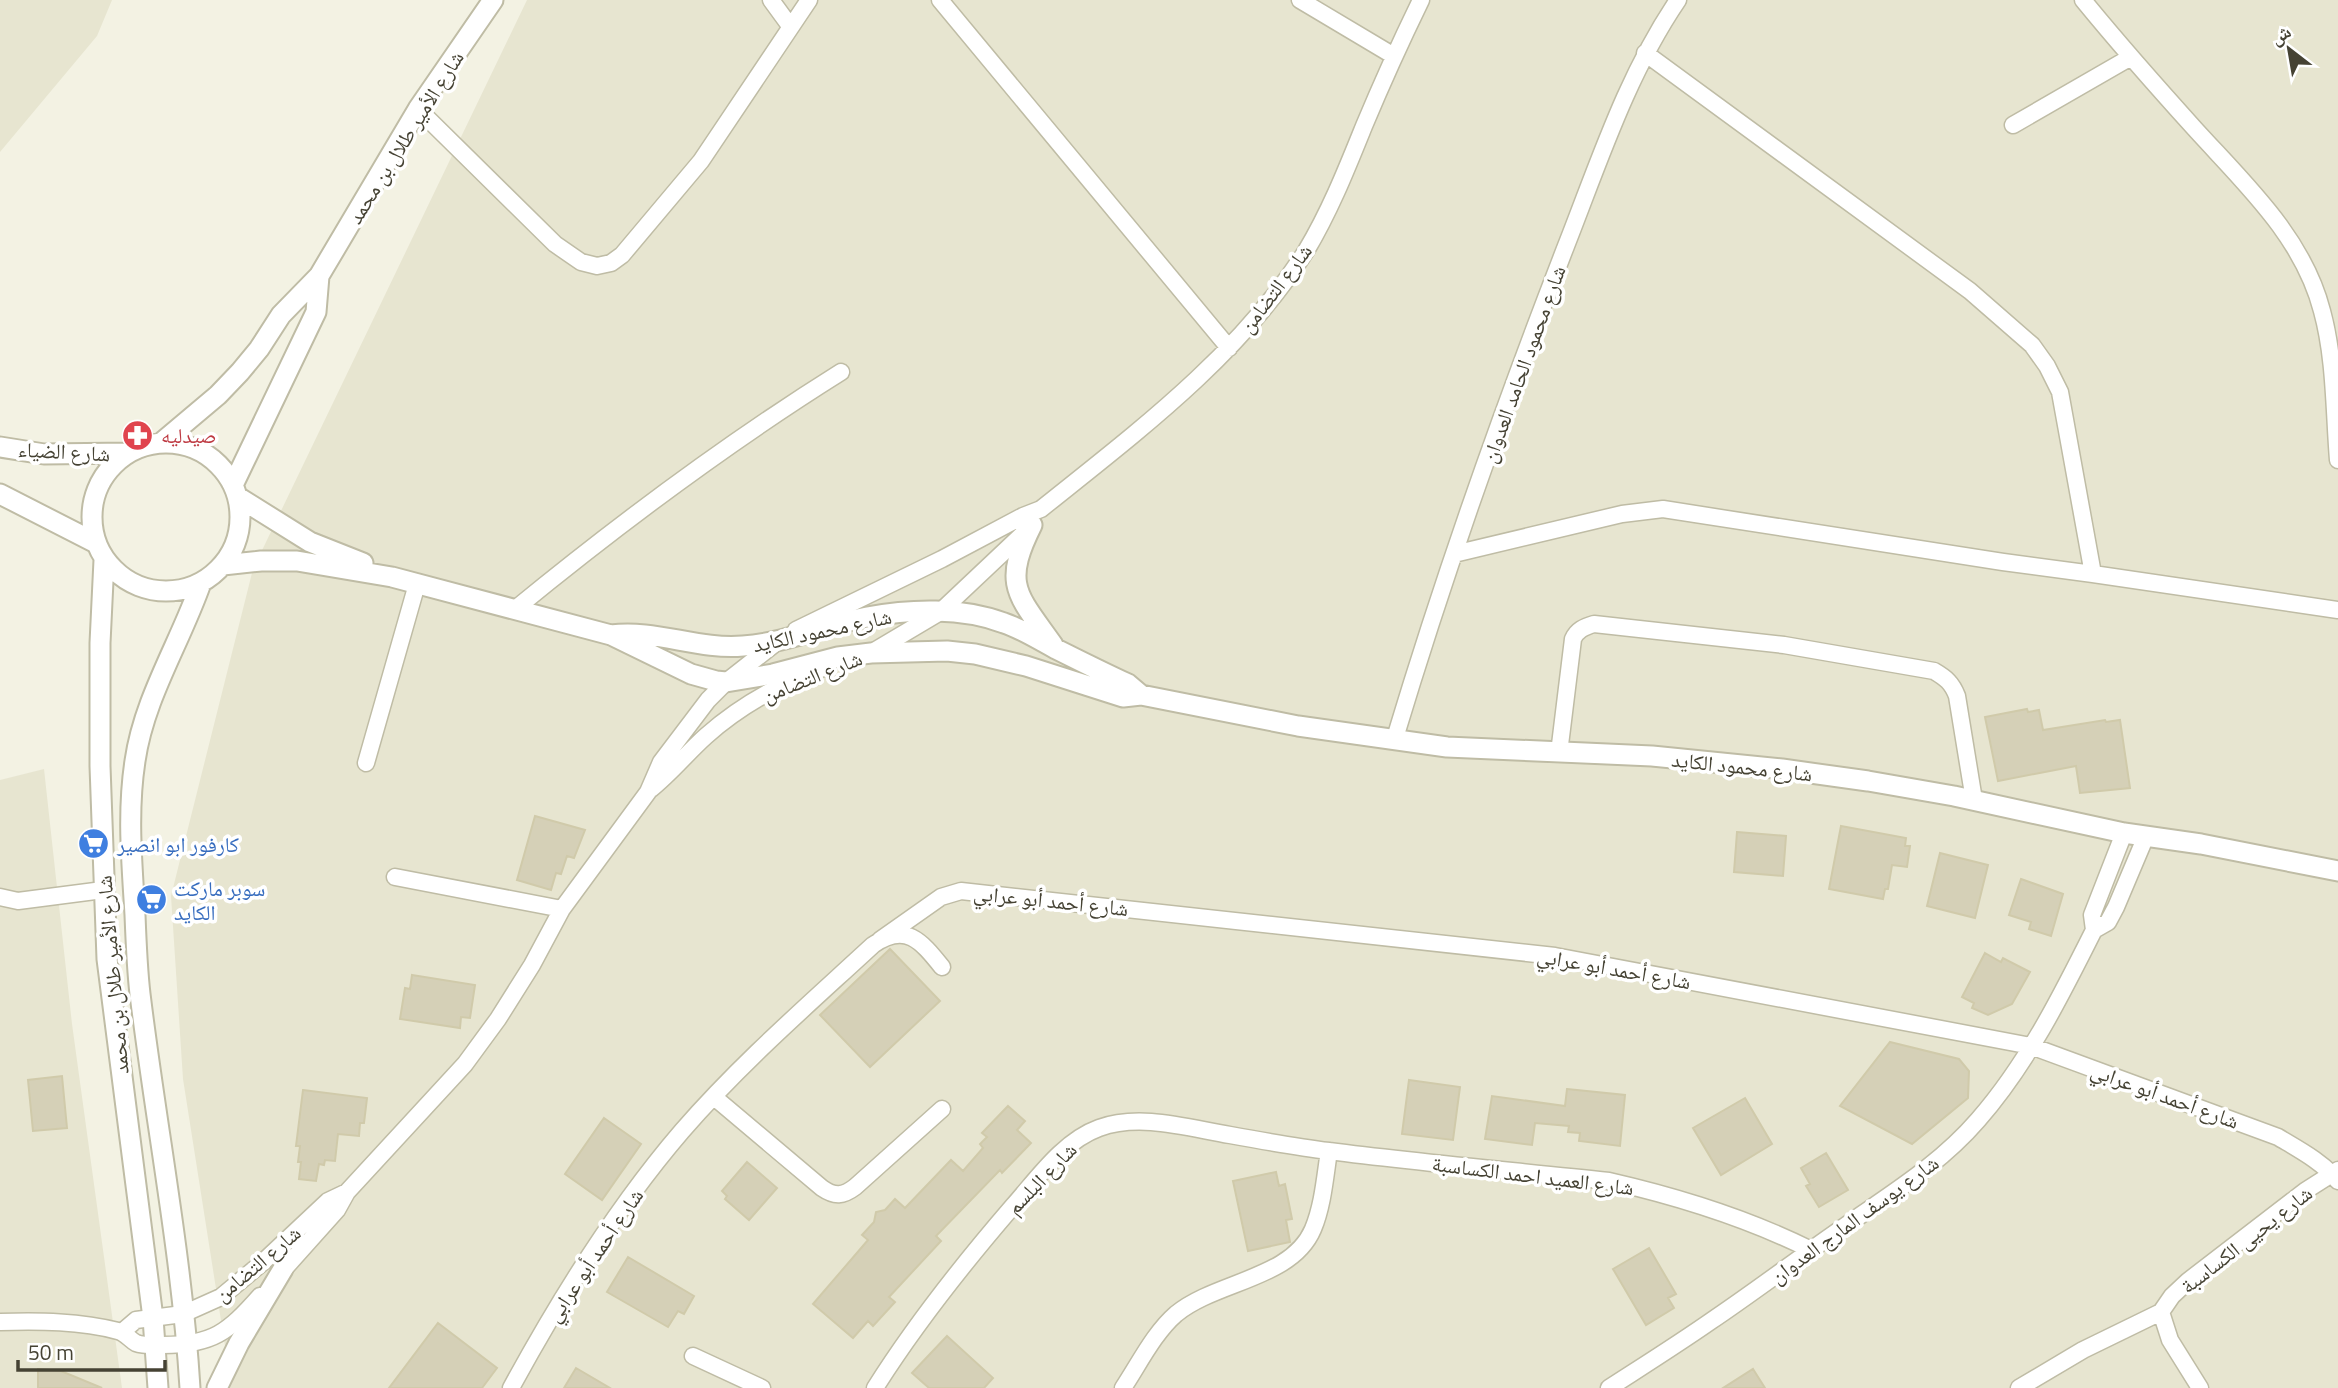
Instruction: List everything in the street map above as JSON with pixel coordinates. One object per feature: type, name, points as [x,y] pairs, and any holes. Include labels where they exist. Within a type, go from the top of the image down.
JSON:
[{"type":"street","name":"شارع الأمير طلال بن محمد","points":[[162,443],[218,395],[240,372],[281,315],[319,276],[418,109],[494,0]]},
{"type":"street","points":[[771,0],[790,26]]},
{"type":"street","points":[[418,109],[555,244],[581,262],[597,266],[611,263],[633,244],[701,161],[809,0]]},
{"type":"street","points":[[940,0],[1229,348]]},
{"type":"street","points":[[1300,0],[1394,56]]},
{"type":"street","name":"شارع التضامن","points":[[648,792],[670,774],[704,738],[748,703],[807,674],[871,653],[940,612],[1036,517],[1140,429],[1229,348],[1283,285],[1332,203],[1394,56],[1422,0]]},
{"type":"street","name":"شارع محمود الحامد العدوان","points":[[1395,738],[1454,554],[1602,151],[1645,53],[1678,0]]},
{"type":"street","points":[[2083,0],[2130,57],[2269,211],[2300,255],[2322,312],[2330,359],[2338,460]]},
{"type":"street","points":[[1645,53],[1932,261],[2032,345],[2047,366],[2060,392],[2093,574]]},
{"type":"street","points":[[2013,125],[2130,57]]},
{"type":"street","name":"شارع الأمير طلال بن محمد","points":[[236,490],[316,312],[319,276]]},
{"type":"street","points":[[514,610],[661,494],[841,372]]},
{"type":"street","points":[[162,443],[190,447],[214,460],[236,490],[240,524],[234,547],[223,565],[201,583],[175,592],[148,590],[123,579],[104,560],[94,542],[90,515],[96,491],[109,469],[128,453],[144,446],[162,443]]},
{"type":"street","name":"شارع الضياء","points":[[0,447],[44,454],[128,453]]},
{"type":"street","name":"شارع محمود الكايد","points":[[236,490],[310,542],[380,569],[392,578]]},
{"type":"street","points":[[0,494],[94,542]]},
{"type":"street","points":[[1454,554],[1622,514],[1663,509],[2003,562],[2338,610]]},
{"type":"street","name":"شارع التضامن","points":[[347,1192],[328,1201],[221,1297],[183,1314],[136,1320],[122,1332],[136,1343],[187,1345],[210,1340],[240,1319],[337,1210],[347,1192],[465,1064],[498,1019],[532,965],[562,909],[648,792],[661,762],[708,700],[726,682],[776,642],[802,627],[1023,516],[1036,517]]},
{"type":"street","points":[[1036,517],[1018,553],[1015,571],[1017,586],[1024,604],[1055,648]]},
{"type":"street","name":"شارع الأمير طلال بن محمد","points":[[104,560],[100,657],[103,890],[107,959],[153,1318],[158,1388]]},
{"type":"street","name":"شارع محمود الكايد","points":[[223,565],[298,561],[392,578],[611,635],[691,674],[726,682],[773,674],[838,657],[871,653],[947,651],[975,654],[1026,666],[1123,697],[1141,695],[1298,726],[1476,750],[1652,756],[1782,769],[1974,800],[2124,833],[2337,868]]},
{"type":"street","name":"شارع الأمير طلال بن محمد","points":[[190,1388],[187,1345],[139,992],[130,827],[135,760],[148,706],[191,613],[201,583]]},
{"type":"street","points":[[366,763],[417,584]]},
{"type":"street","name":"شارع محمود الكايد","points":[[611,635],[629,632],[720,647],[776,642],[886,614],[962,613],[1005,623],[1128,684],[1141,695]]},
{"type":"street","points":[[1559,752],[1573,639],[1575,634],[1586,626],[1594,624],[1771,643],[1934,671],[1946,678],[1958,696],[1974,800]]},
{"type":"street","name":"شارع يوسف المارج العدوان","points":[[2094,930],[2092,915],[2124,833]]},
{"type":"street","name":"شارع يوسف المارج العدوان","points":[[1609,1388],[1877,1206],[1940,1158],[1980,1118],[2031,1046],[2094,930],[2108,922],[2146,836]]},
{"type":"street","points":[[395,877],[562,909]]},
{"type":"street","points":[[0,897],[18,901],[103,890]]},
{"type":"street","name":"شارع أحمد أبو عرابي","points":[[511,1388],[540,1335],[596,1245],[681,1132],[749,1060],[880,940],[941,897],[961,891],[1555,956],[2031,1046],[2278,1137],[2336,1175]]},
{"type":"street","points":[[880,940],[889,934],[905,934],[920,941],[942,967]]},
{"type":"street","points":[[714,1097],[822,1188],[834,1195],[848,1193],[942,1109]]},
{"type":"street","name":"شارع البلسم","points":[[875,1388],[897,1353],[960,1267],[1064,1150],[1098,1128],[1142,1121],[1329,1151]]},
{"type":"street","points":[[1123,1388],[1161,1331],[1175,1315],[1217,1291],[1288,1261],[1303,1248],[1320,1210],[1329,1151]]},
{"type":"street","name":"شارع العميد احمد الكساسبة","points":[[1329,1151],[1609,1181],[1652,1191],[1739,1219],[1811,1250]]},
{"type":"street","name":"شارع يحيى الكساسبة","points":[[2161,1312],[2172,1296],[2188,1281],[2305,1191],[2336,1175]]},
{"type":"street","points":[[217,1388],[239,1343],[283,1269]]},
{"type":"street","points":[[2020,1388],[2083,1350],[2161,1312],[2170,1340],[2200,1388]]},
{"type":"street","points":[[0,1322],[77,1323],[122,1332]]},
{"type":"street","points":[[693,1356],[762,1388]]},
{"type":"shaded area","points":[[0,0],[112,0],[97,36],[0,152]]},
{"type":"shaded area","points":[[527,0],[2338,0],[2338,1388],[226,1388],[225,1346],[183,1079],[171,896],[253,569]]},
{"type":"shaded area","points":[[44,769],[72,1024],[122,1388],[0,1388],[0,780]]},
{"type":"building","points":[[2027,709],[2028,712],[2039,710],[2043,730],[2120,720],[2130,788],[2080,793],[2076,766],[1998,781],[1985,717]]},
{"type":"building","points":[[535,816],[585,830],[574,858],[567,856],[561,874],[556,873],[551,890],[517,880]]},
{"type":"building","points":[[1841,826],[1906,838],[1905,846],[1910,846],[1907,867],[1892,865],[1888,889],[1885,889],[1883,899],[1829,889]]},
{"type":"building","points":[[1737,832],[1786,836],[1783,876],[1734,872]]},
{"type":"building","points":[[1940,853],[1988,865],[1975,918],[1927,906]]},
{"type":"building","points":[[2021,879],[2063,894],[2051,936],[2029,929],[2031,922],[2009,915]]},
{"type":"building","points":[[890,949],[940,1001],[870,1067],[820,1015]]},
{"type":"building","points":[[1985,953],[2001,962],[2003,958],[2030,972],[2012,1004],[1988,1015],[1972,1008],[1974,1003],[1962,997]]},
{"type":"building","points":[[412,975],[475,985],[470,1018],[461,1017],[460,1028],[400,1019],[405,988],[410,989]]},
{"type":"building","points":[[1890,1042],[1959,1059],[1969,1071],[1968,1098],[1912,1144],[1840,1106]]},
{"type":"building","points":[[62,1076],[67,1128],[33,1131],[28,1080]]},
{"type":"building","points":[[1409,1080],[1460,1087],[1453,1140],[1402,1134]]},
{"type":"building","points":[[1567,1089],[1625,1095],[1620,1146],[1579,1141],[1580,1133],[1568,1132],[1569,1126],[1535,1123],[1532,1145],[1485,1139],[1492,1096],[1565,1106]]},
{"type":"building","points":[[303,1090],[367,1098],[364,1123],[360,1123],[359,1136],[338,1134],[335,1161],[325,1160],[324,1165],[319,1164],[316,1181],[299,1179],[300,1146],[296,1146]]},
{"type":"building","points":[[1745,1098],[1772,1144],[1721,1175],[1693,1128]]},
{"type":"building","points":[[1008,1106],[1025,1121],[1017,1130],[1031,1143],[1002,1173],[1000,1170],[936,1236],[941,1241],[889,1297],[895,1302],[873,1326],[868,1321],[853,1338],[813,1304],[868,1240],[862,1235],[874,1222],[876,1212],[885,1210],[895,1199],[905,1208],[951,1160],[963,1171],[983,1148],[980,1144],[987,1137],[982,1133]]},
{"type":"building","points":[[604,1118],[641,1144],[602,1200],[565,1174]]},
{"type":"building","points":[[1826,1153],[1848,1190],[1819,1207],[1806,1186],[1810,1184],[1801,1168]]},
{"type":"building","points":[[747,1162],[777,1188],[749,1220],[725,1199],[727,1196],[722,1191]]},
{"type":"building","points":[[1276,1172],[1279,1186],[1285,1184],[1292,1219],[1286,1220],[1290,1242],[1248,1251],[1233,1181]]},
{"type":"building","points":[[1649,1248],[1676,1294],[1668,1298],[1674,1308],[1646,1325],[1613,1269]]},
{"type":"building","points":[[628,1257],[694,1296],[684,1314],[678,1311],[668,1327],[607,1292]]},
{"type":"building","points":[[438,1323],[497,1368],[482,1388],[389,1388]]},
{"type":"building","points":[[947,1336],[993,1378],[984,1388],[929,1388],[912,1373]]},
{"type":"building","points":[[576,1368],[610,1388],[564,1388]]},
{"type":"building","points":[[38,1369],[61,1371],[102,1388],[38,1388]]},
{"type":"building","points":[[1753,1369],[1765,1388],[1723,1388]]},
{"type":"place","name":"صيدليه","points":[[138,435]]},
{"type":"place","name":"كارفور ابو انصير","points":[[94,844]]},
{"type":"place","name":"سوبر ماركت الكايد","points":[[151,900]]}]
